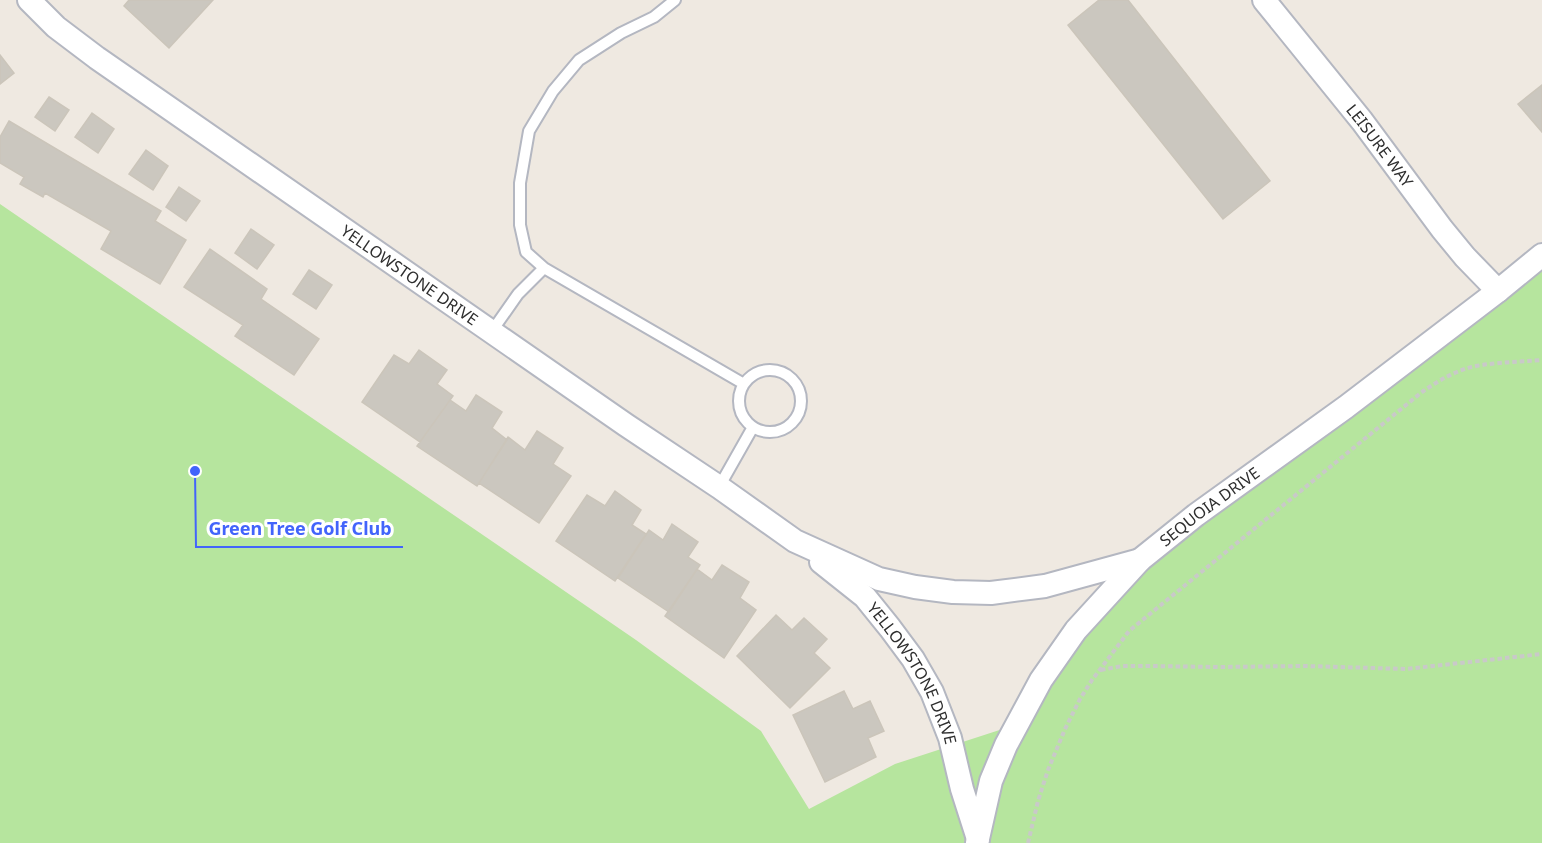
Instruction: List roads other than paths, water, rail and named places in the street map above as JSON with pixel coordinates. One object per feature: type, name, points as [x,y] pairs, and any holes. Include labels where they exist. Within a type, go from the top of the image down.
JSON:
[{"type":"street","name":"YELLOWSTONE DRIVE","points":[[29,0],[56,27],[97,58],[719,487],[795,541],[865,597],[913,659],[932,692],[950,738],[978,842]]},
{"type":"street","name":"LEISURE WAY","points":[[1264,0],[1362,122],[1442,229],[1498,291]]},
{"type":"street","name":"SEQUOIA DRIVE","points":[[978,842],[991,781],[1006,745],[1041,680],[1076,630],[1140,560],[1196,515],[1346,407],[1542,255]]},
{"type":"street","name":"YELLOWSTONE DRIVE","points":[[795,541],[879,579],[953,592],[990,593],[1045,586],[1140,560]]},
{"type":"lane","points":[[675,0],[654,16],[621,33],[579,60],[553,91],[530,131],[520,183],[520,225],[526,252],[544,267],[744,384]]},
{"type":"lane","points":[[492,331],[518,294],[544,267]]},
{"type":"lane","points":[[772,370],[782,373],[791,379],[801,398],[796,418],[781,430],[771,432],[753,427],[741,412],[739,402],[744,384],[752,376],[761,372],[772,370]]},
{"type":"lane","points":[[719,487],[753,427]]},
{"type":"place","name":"Green Tree Golf Club","points":[[195,471]]}]
